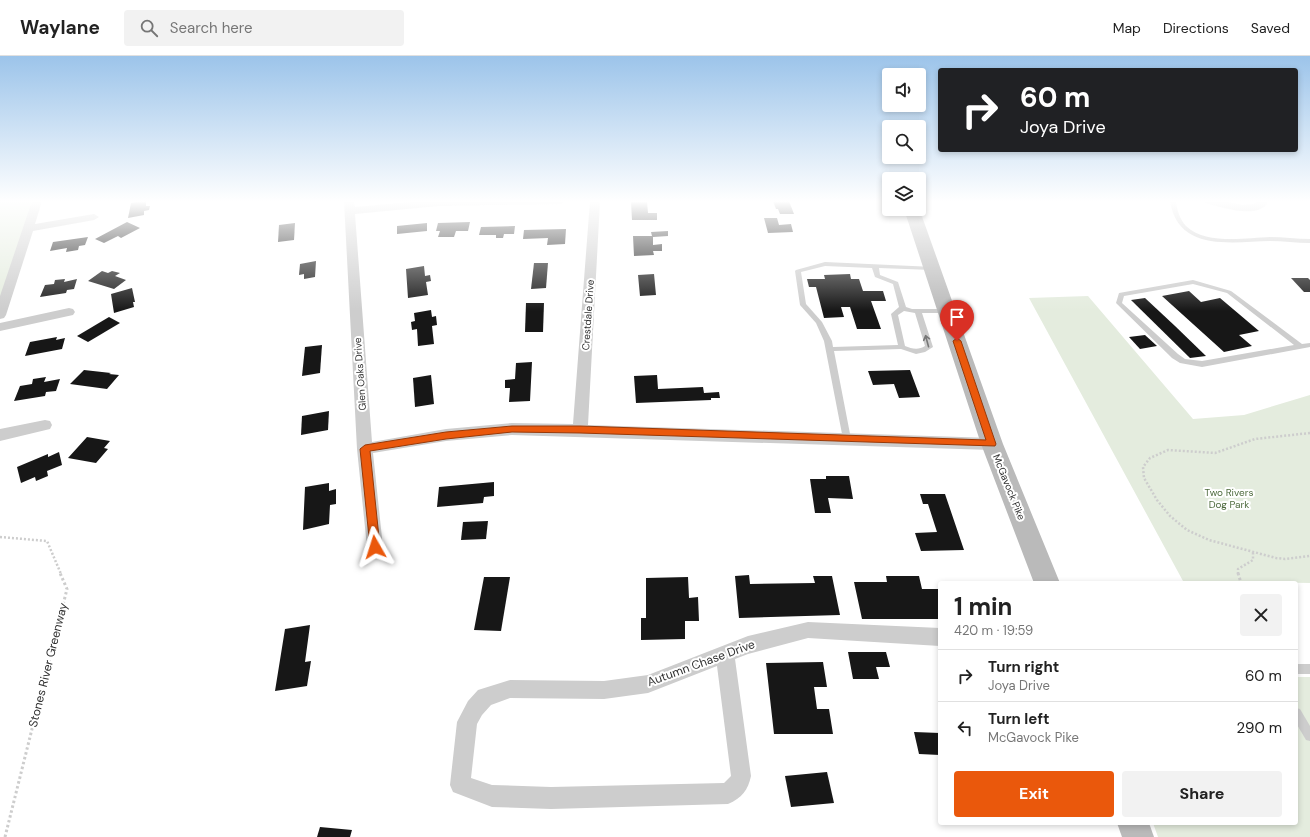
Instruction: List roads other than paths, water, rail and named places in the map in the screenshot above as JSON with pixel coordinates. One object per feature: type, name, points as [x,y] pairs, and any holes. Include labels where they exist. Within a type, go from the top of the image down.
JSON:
[{"type":"main road","name":"McGavock Pike","points":[[922,237],[992,444],[1046,581]]},
{"type":"main road","points":[[1134,825],[1138,837]]},
{"type":"street","points":[[0,315],[25,237]]},
{"type":"street","name":"Glen Oaks Drive","points":[[351,237],[365,449],[375,547]]},
{"type":"street","name":"Crestdale Drive","points":[[580,430],[593,237]]},
{"type":"street","points":[[0,327],[69,312]]},
{"type":"street","points":[[0,435],[46,425]]},
{"type":"street","points":[[365,449],[446,435],[512,429],[992,444]]},
{"type":"street","name":"Autumn Chase Drive","points":[[725,654],[741,776],[739,784],[728,793],[544,798],[492,796],[460,785],[467,722],[475,708],[485,697],[510,689],[604,690],[648,684],[748,645],[808,630],[938,636]]},
{"type":"lane","points":[[1206,237],[1242,242],[1270,240],[1310,241]]},
{"type":"lane","points":[[847,439],[828,341],[819,322],[803,305],[798,271],[825,264],[932,268]]},
{"type":"lane","points":[[875,266],[877,276],[896,283],[903,308]]},
{"type":"lane","points":[[1300,346],[1229,292],[1193,282],[1121,294],[1119,299],[1119,303],[1183,362],[1202,364],[1300,346],[1310,344]]},
{"type":"lane","points":[[903,308],[911,311],[947,311]]},
{"type":"lane","points":[[902,347],[894,314],[903,308]]},
{"type":"lane","points":[[830,349],[902,347],[908,350],[924,351],[929,347],[918,311]]},
{"type":"lane","points":[[1298,669],[1310,669]]},
{"type":"lane","points":[[1298,716],[1310,736]]},
{"type":"park label","name":"Two Rivers Dog Park","points":[[1229,498]]}]
